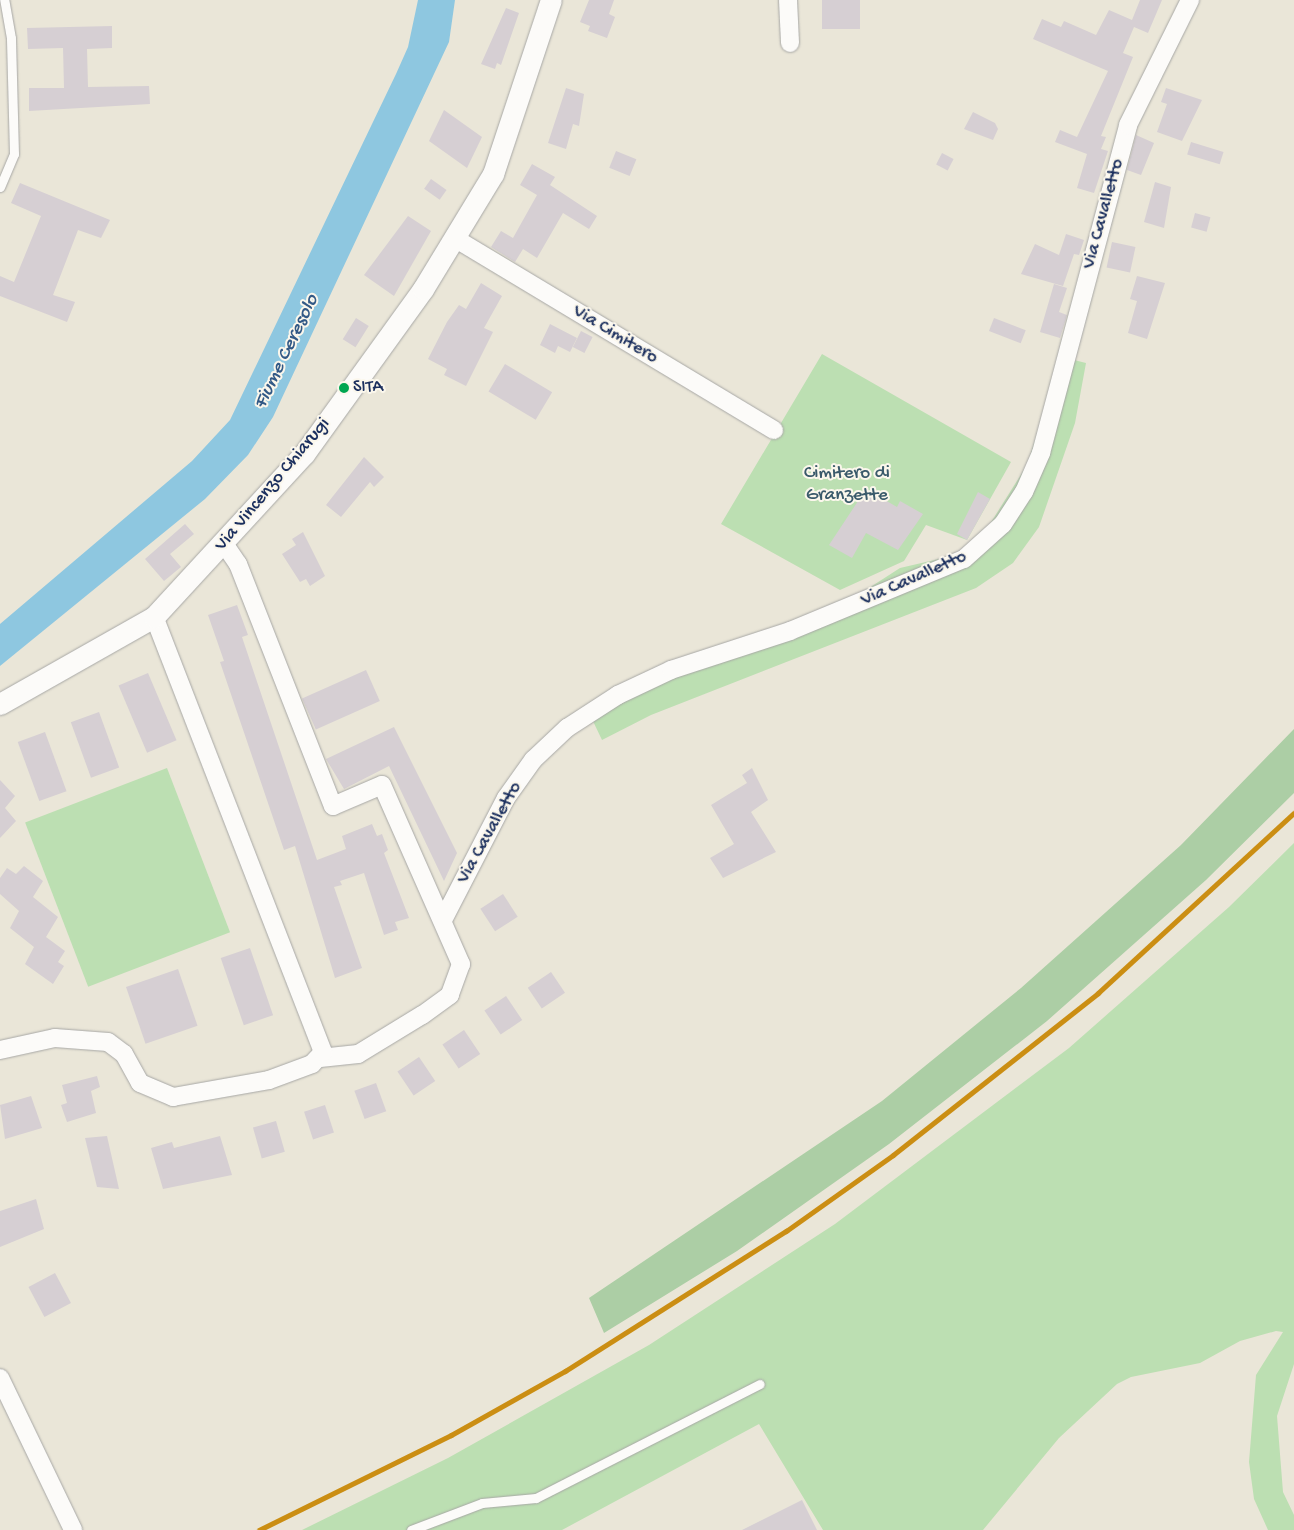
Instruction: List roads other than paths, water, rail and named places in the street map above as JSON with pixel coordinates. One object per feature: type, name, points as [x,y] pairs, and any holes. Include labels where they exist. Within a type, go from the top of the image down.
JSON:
[{"type":"street","name":"Via Vincenzo Chiarugi","points":[[0,704],[154,617],[224,545],[304,454],[456,239],[493,174],[551,0]]},
{"type":"street","points":[[788,0],[790,43]]},
{"type":"street","name":"Via Cavalletto","points":[[444,918],[486,835],[533,760],[566,728],[618,695],[671,670],[799,627],[964,559],[1003,524],[1024,492],[1041,453],[1128,125],[1190,0]]},
{"type":"street","name":"Via Cimitero","points":[[456,239],[774,430]]},
{"type":"street","name":"Via Cavalletto","points":[[0,1050],[55,1038],[108,1042],[124,1054],[140,1083],[173,1097],[269,1080],[320,1058],[358,1054],[450,995],[461,964],[444,918],[382,785],[333,806],[238,564],[224,545]]},
{"type":"street","points":[[154,617],[323,1044],[320,1058]]},
{"type":"street","points":[[0,1378],[73,1530]]},
{"type":"lane","points":[[0,187],[14,154],[11,38],[4,0]]},
{"type":"lane","points":[[411,1530],[482,1504],[536,1498],[760,1384]]},
{"type":"water","name":"Fiume Ceresolo","points":[[418,0],[455,0],[449,42],[273,417],[248,455],[205,499],[0,666],[0,624],[192,461],[230,420],[396,74],[408,47]]},
{"type":"place","name":"SITA","points":[[344,388]]},
{"type":"park label","name":"Cimitero di Granzette","points":[[847,485]]}]
